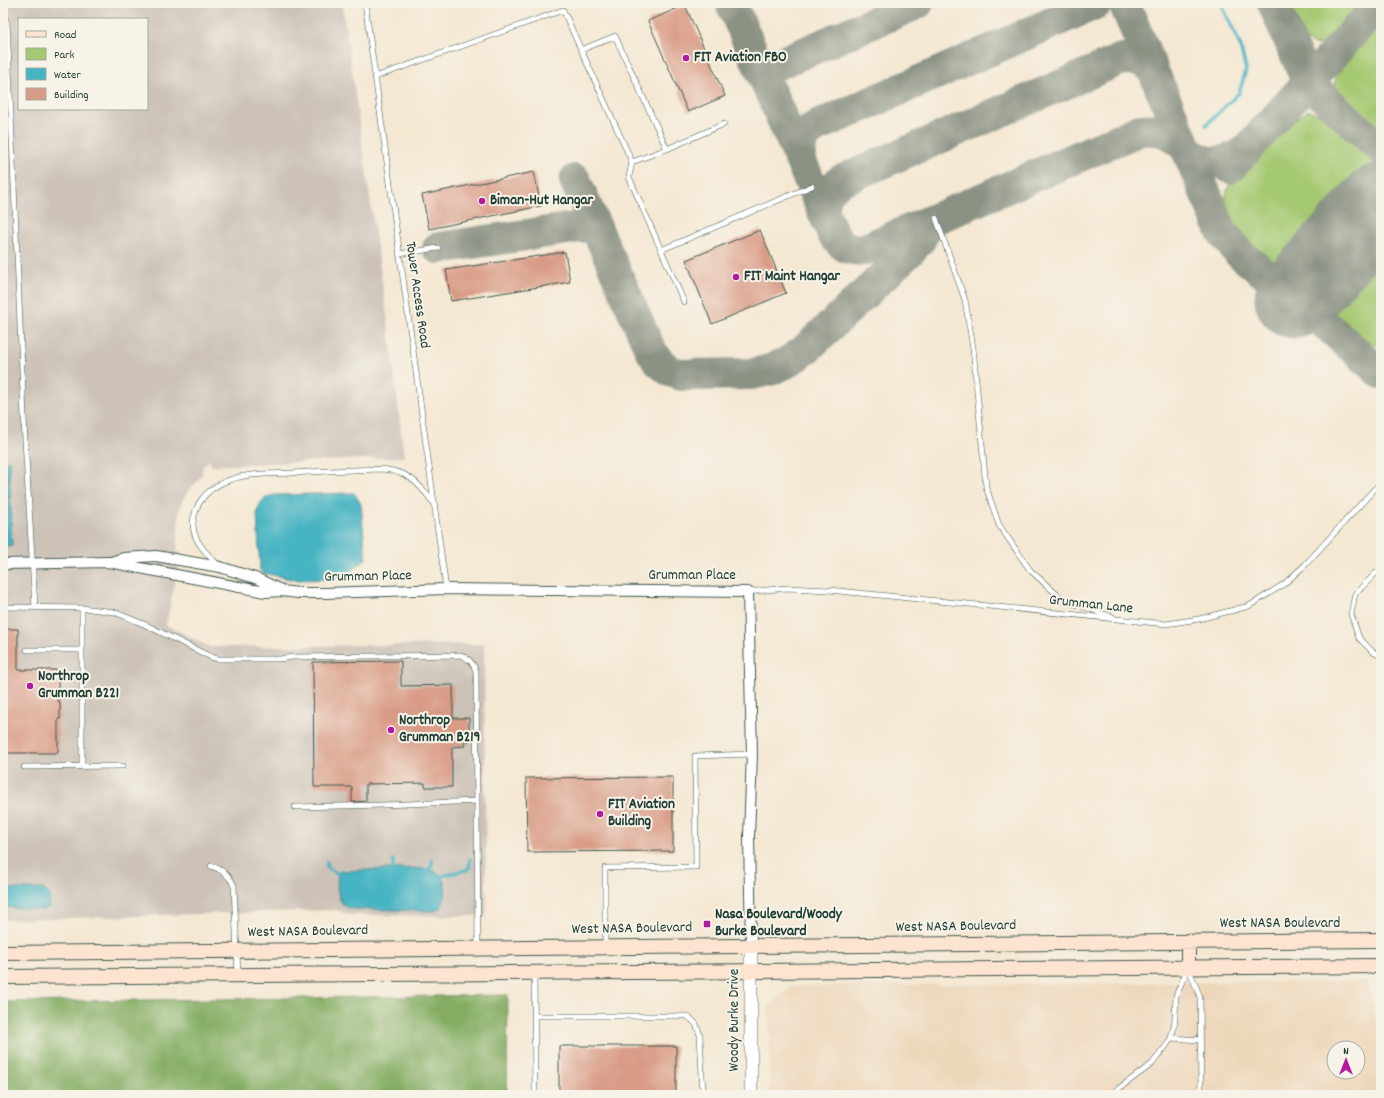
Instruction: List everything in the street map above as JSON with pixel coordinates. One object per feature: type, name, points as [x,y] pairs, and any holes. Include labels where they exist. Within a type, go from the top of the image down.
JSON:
[{"type":"main road","name":"West NASA Boulevard","points":[[3,952],[1381,940]]},
{"type":"main road","points":[[1188,941],[1188,967]]},
{"type":"main road","points":[[3,978],[1381,966]]},
{"type":"street","name":"Grumman Place","points":[[109,562],[124,558],[156,556],[220,567],[258,579],[282,591]]},
{"type":"street","name":"Grumman Place","points":[[3,564],[109,562],[265,592],[282,591],[298,593],[325,593],[446,589],[748,592],[752,754],[750,837],[751,945]]},
{"type":"street","name":"Woody Burke Drive","points":[[751,945],[751,1095]]},
{"type":"lane","name":"Tower Access Road","points":[[365,3],[446,589]]},
{"type":"lane","points":[[375,77],[563,10],[632,162],[629,177],[684,302]]},
{"type":"lane","points":[[3,12],[6,23],[25,433],[35,607]]},
{"type":"lane","points":[[581,50],[615,36],[667,149]]},
{"type":"lane","points":[[632,162],[667,149],[724,124]]},
{"type":"lane","points":[[661,250],[812,186]]},
{"type":"lane","points":[[936,218],[965,300],[973,348],[986,486],[999,525],[1030,570],[1063,600],[1123,620]]},
{"type":"lane","points":[[399,254],[438,248]]},
{"type":"lane","points":[[220,567],[198,543],[194,534],[193,520],[197,507],[202,498],[210,490],[229,480],[252,475],[381,469],[391,470],[400,473],[420,485],[433,502]]},
{"type":"lane","name":"Grumman Lane","points":[[748,592],[787,588],[829,590],[1166,624],[1199,619],[1248,606],[1284,584],[1305,565],[1381,482]]},
{"type":"lane","points":[[1381,571],[1376,573],[1355,594],[1351,614],[1359,638],[1373,652],[1381,656]]},
{"type":"lane","points":[[3,607],[82,608],[106,610],[121,614],[210,657],[218,659],[460,655],[467,658],[472,662],[476,671],[478,948]]},
{"type":"lane","points":[[82,608],[82,766]]},
{"type":"lane","points":[[27,650],[82,650]]},
{"type":"lane","points":[[605,947],[605,868],[696,867],[695,756],[752,754]]},
{"type":"lane","points":[[24,767],[123,766]]},
{"type":"lane","points":[[295,807],[477,801]]},
{"type":"lane","points":[[211,866],[226,873],[234,886],[238,976]]},
{"type":"lane","points":[[1110,1095],[1152,1064],[1171,1038],[1175,1018],[1176,996],[1188,967]]},
{"type":"lane","points":[[1188,967],[1200,997],[1201,1095]]},
{"type":"lane","points":[[534,973],[535,1095]]},
{"type":"lane","points":[[534,1016],[686,1016],[696,1024],[700,1035],[703,1095]]},
{"type":"lane","points":[[1171,1038],[1200,1040]]},
{"type":"shaded area","points":[[3,3],[342,3],[390,337],[404,457],[211,466],[210,460],[203,466],[202,474],[199,479],[183,499],[179,512],[177,551],[181,553],[166,625],[210,647],[484,644],[486,916],[351,915],[336,910],[3,920]]},
{"type":"shaded area","points":[[1367,981],[1381,1042],[1381,1095],[770,1095],[769,1007],[792,986]]},
{"type":"green space","points":[[1285,3],[1374,3],[1336,37],[1319,45],[1312,44],[1307,41],[1296,26]]},
{"type":"green space","points":[[1381,16],[1381,137],[1348,107],[1334,83],[1347,57]]},
{"type":"green space","points":[[1309,110],[1335,122],[1368,152],[1380,172],[1305,256],[1292,265],[1281,267],[1264,258],[1247,243],[1233,226],[1226,211],[1226,196],[1231,182],[1285,126]]},
{"type":"green space","points":[[1381,233],[1381,343],[1372,345],[1361,341],[1354,336],[1336,318],[1330,306],[1330,300],[1331,293],[1337,281]]},
{"type":"green space","points":[[508,995],[507,1095],[3,1095],[3,1002]]},
{"type":"water","points":[[3,461],[9,461],[12,546],[3,546]]},
{"type":"water","points":[[354,493],[361,504],[366,559],[341,579],[295,580],[263,573],[260,570],[257,513],[259,506],[265,498],[275,495]]},
{"type":"water","points":[[416,868],[432,871],[443,879],[445,892],[441,908],[435,911],[355,909],[345,906],[339,897],[337,883],[338,874],[340,871]]},
{"type":"water","points":[[3,889],[43,889],[50,895],[49,907],[44,910],[3,907]]},
{"type":"building","name":"FIT Aviation FBO","points":[[685,5],[725,96],[688,112],[648,21]]},
{"type":"building","name":"Biman-Hut Hangar","points":[[534,172],[541,206],[429,229],[422,195]]},
{"type":"building","name":"FIT Maint Hangar","points":[[760,230],[786,293],[712,324],[686,260]]},
{"type":"building","name":"Biman-Hut Hangar","points":[[565,252],[570,282],[451,301],[446,270]]},
{"type":"building","name":"Northrop Grumman B221","points":[[3,629],[18,629],[18,670],[58,670],[58,702],[60,702],[60,719],[58,719],[58,753],[3,753]]},
{"type":"building","name":"Northrop Grumman B219","points":[[401,661],[401,686],[453,685],[453,718],[469,718],[469,742],[464,742],[465,746],[452,747],[452,787],[425,787],[425,783],[366,784],[366,801],[352,802],[352,787],[314,787],[313,662]]},
{"type":"building","name":"FIT Aviation Building","points":[[673,777],[673,851],[527,852],[526,778]]},
{"type":"building","points":[[559,1046],[676,1046],[676,1095],[559,1095]]},
{"type":"waterway","points":[[1206,125],[1239,93],[1246,70],[1240,45],[1221,3]]},
{"type":"waterway","points":[[441,876],[466,870],[469,868],[470,859]]},
{"type":"waterway","points":[[393,860],[393,869]]},
{"type":"waterway","points":[[429,870],[432,865],[432,860]]},
{"type":"waterway","points":[[327,862],[327,867],[338,874]]},
{"type":"taxiway","points":[[731,3],[833,234],[843,245],[849,248],[863,250],[1140,130],[1156,130],[1167,133],[1192,154],[1205,161],[1218,162],[1244,152]]},
{"type":"taxiway","points":[[754,56],[764,63],[776,65],[918,3]]},
{"type":"taxiway","points":[[801,158],[802,140],[815,127],[1097,3]]},
{"type":"taxiway","points":[[1124,3],[1222,232],[1240,254],[1295,298],[1381,373]]},
{"type":"taxiway","points":[[1273,3],[1308,83],[1381,149]]},
{"type":"taxiway","points":[[1230,168],[1380,3]]},
{"type":"taxiway","points":[[824,213],[827,195],[829,191],[840,181],[1122,59],[1138,60],[1152,68]]},
{"type":"taxiway","points":[[575,180],[650,349],[658,361],[670,371],[682,375],[752,374],[770,370],[786,363],[805,350],[910,251],[920,240],[927,226],[932,221]]},
{"type":"taxiway","points":[[438,248],[594,225]]},
{"type":"runway","points":[[1295,298],[1381,203]]},
{"type":"place","name":"FIT Aviation FBO","points":[[686,58]]},
{"type":"place","name":"Biman-Hut Hangar","points":[[482,201]]},
{"type":"place","name":"FIT Maint Hangar","points":[[736,277]]},
{"type":"place","name":"Northrop Grumman B221","points":[[30,686]]},
{"type":"place","name":"Northrop Grumman B219","points":[[391,730]]},
{"type":"place","name":"FIT Aviation Building","points":[[600,814]]},
{"type":"place","name":"Nasa Boulevard/Woody Burke Boulevard","points":[[707,924]]}]
